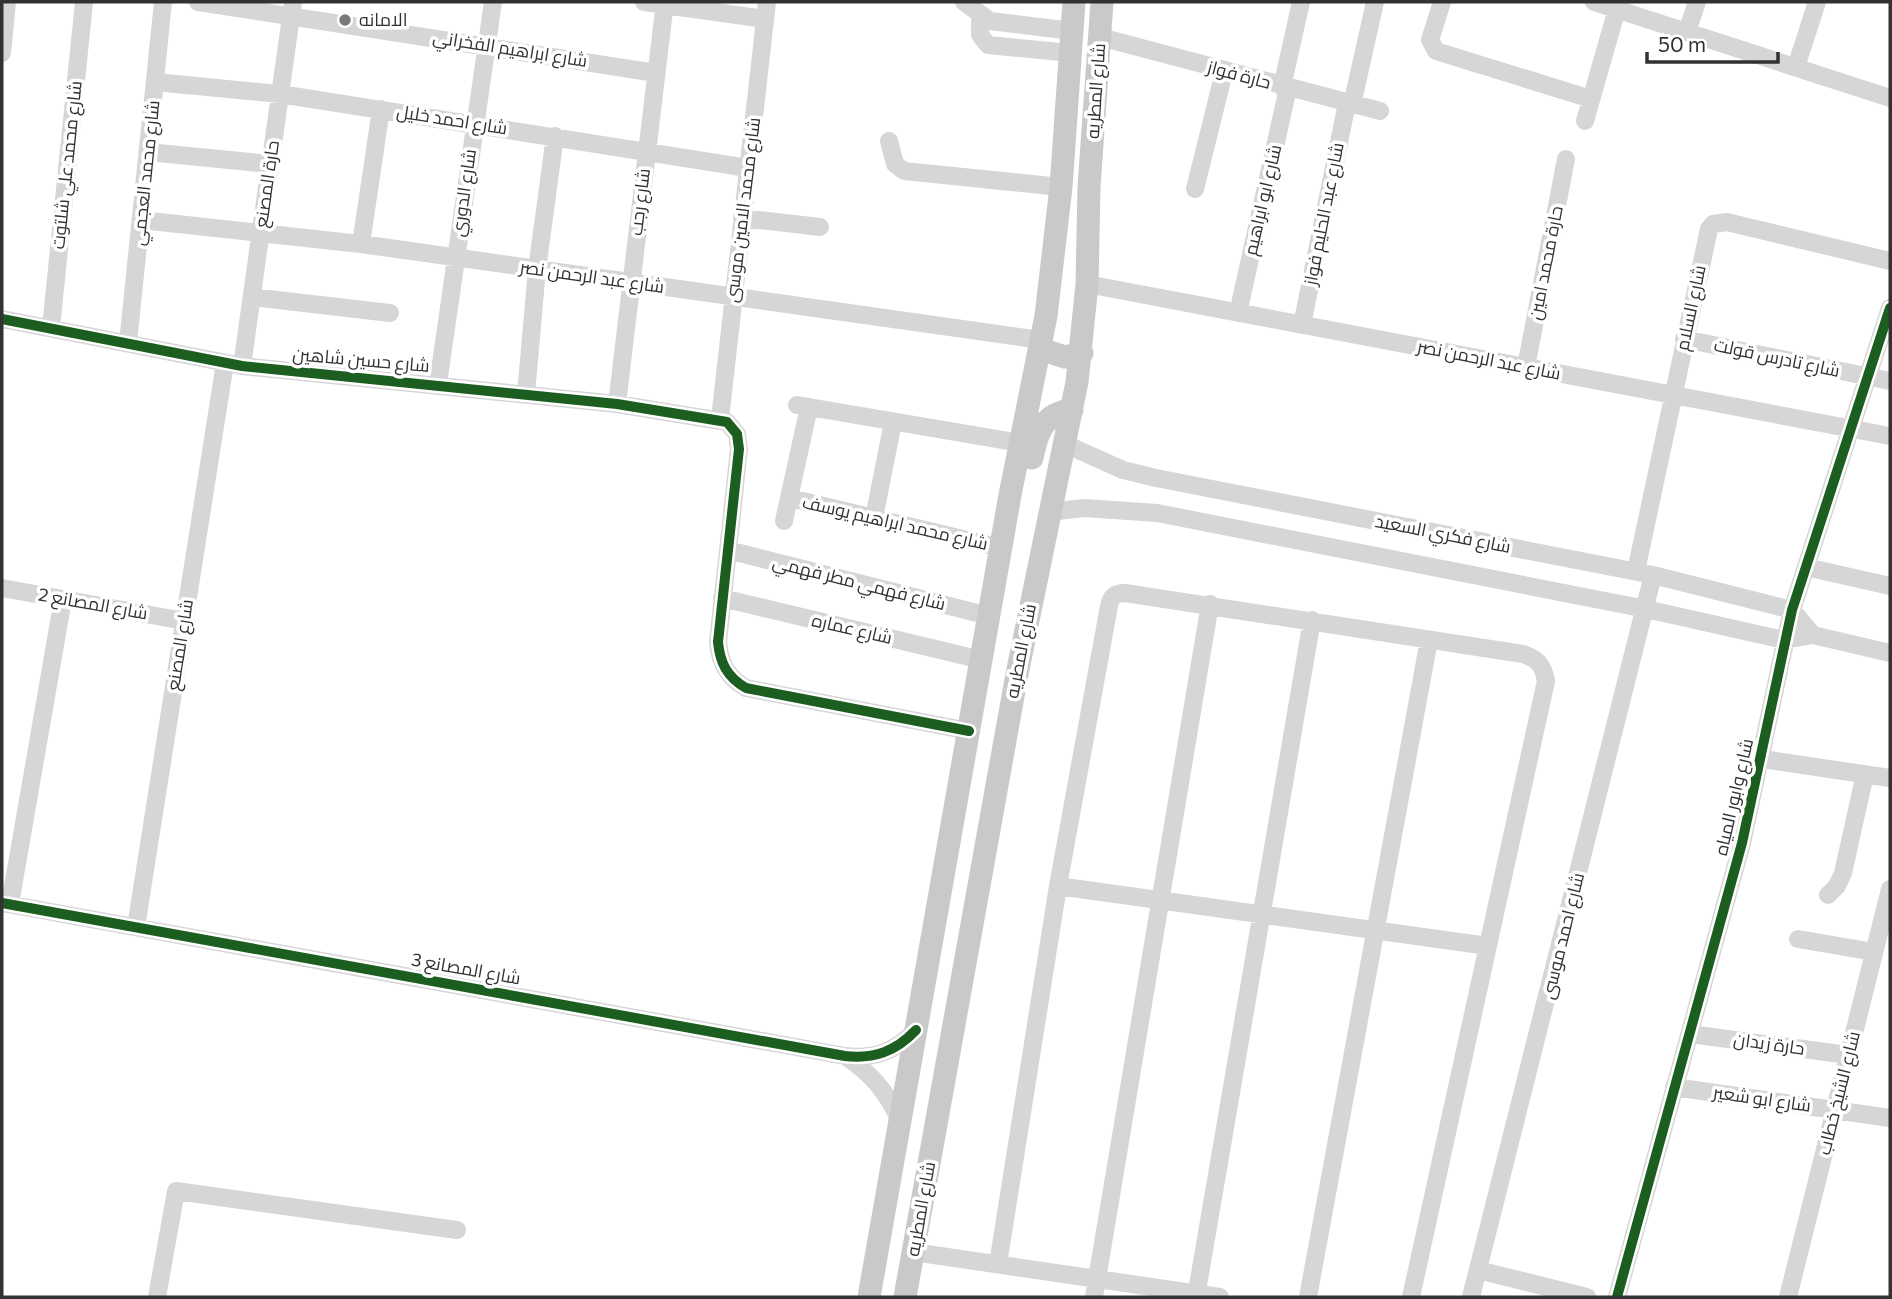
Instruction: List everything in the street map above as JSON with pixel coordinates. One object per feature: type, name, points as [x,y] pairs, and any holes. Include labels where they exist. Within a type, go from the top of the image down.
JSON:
[{"type":"main road","name":"شارع المطريه","points":[[869,1297],[1010,495],[1041,344],[1061,187],[1074,2]]},
{"type":"main road","name":"شارع المطريه","points":[[905,1297],[1017,674],[1082,353],[1089,187],[1102,2]]},
{"type":"main road","points":[[1041,344],[1065,357],[1082,353]]},
{"type":"main road","points":[[1010,495],[1025,484],[1041,426],[1055,414],[1072,410]]},
{"type":"street","points":[[2,53],[7,2]]},
{"type":"street","name":"شارع محمد علي شلتوت","points":[[51,328],[84,2]]},
{"type":"street","name":"شارع محمد العجمي","points":[[128,343],[163,2]]},
{"type":"street","name":"شارع ابراهيم الفخراني","points":[[198,2],[292,8],[486,46],[656,73]]},
{"type":"street","name":"شارع الدوري","points":[[438,384],[493,2]]},
{"type":"street","points":[[645,2],[766,10]]},
{"type":"street","points":[[964,2],[990,21],[1071,42]]},
{"type":"street","name":"شارع ابو ابراهيم","points":[[1238,313],[1301,2]]},
{"type":"street","name":"شارع عبد الحليم فواز","points":[[1302,325],[1349,104],[1375,2]]},
{"type":"street","points":[[1442,2],[1430,40],[1436,51],[1591,99]]},
{"type":"street","points":[[1594,2],[1890,98]]},
{"type":"street","points":[[1687,32],[1697,2]]},
{"type":"street","points":[[1796,66],[1817,2]]},
{"type":"street","name":"شارع رجب","points":[[617,404],[665,3]]},
{"type":"street","name":"حارة المصنع","points":[[234,364],[252,297],[292,8]]},
{"type":"street","points":[[1585,121],[1617,9]]},
{"type":"street","name":"شارع محمد الامين موسى","points":[[720,419],[766,10]]},
{"type":"street","points":[[980,16],[980,35],[988,45],[1071,42]]},
{"type":"street","name":"حارة فواز","points":[[1100,37],[1224,72],[1380,111]]},
{"type":"street","points":[[1195,189],[1224,72]]},
{"type":"street","name":"شارع احمد خليل","points":[[155,82],[280,94],[748,168]]},
{"type":"street","points":[[361,244],[380,109]]},
{"type":"street","points":[[526,394],[537,269],[555,136]]},
{"type":"street","points":[[889,141],[895,164],[904,172],[1061,187]]},
{"type":"street","points":[[148,152],[270,164]]},
{"type":"street","name":"حارة محمد امين","points":[[1526,367],[1566,159]]},
{"type":"street","points":[[742,218],[820,227]]},
{"type":"street","name":"شارع عبد الرحمن نصر","points":[[141,220],[361,244],[1041,344]]},
{"type":"street","name":"شارع السلام","points":[[1644,573],[1684,339],[1706,236],[1713,224],[1720,222],[1890,261]]},
{"type":"street","name":"شارع عبد الرحمن نصر","points":[[1087,284],[1890,436]]},
{"type":"street","points":[[252,297],[390,313]]},
{"type":"street","name":"شارع حسين شاهين","points":[[2,318],[234,364],[617,404],[720,419]]},
{"type":"street","name":"شارع وابور المياه","points":[[1617,1297],[1762,759],[1792,610],[1889,318]]},
{"type":"street","name":"شارع تادرس قولت","points":[[1684,339],[1890,381]]},
{"type":"street","name":"شارع المصنع","points":[[136,927],[184,621],[234,364]]},
{"type":"street","points":[[784,521],[803,406],[1020,443]]},
{"type":"street","points":[[720,419],[733,427],[739,441],[718,642],[719,656],[734,681],[746,688],[969,731]]},
{"type":"street","points":[[874,518],[893,422]]},
{"type":"street","name":"شارع فكري السعيد","points":[[1065,444],[1123,470],[1156,478],[1644,573],[1792,610]]},
{"type":"street","name":"شارع محمد ابراهيم يوسف","points":[[789,498],[1001,548]]},
{"type":"street","name":"شارع فكري السعيد","points":[[1049,512],[1121,509],[1157,513],[1646,609],[1784,640],[1813,635],[1890,653]]},
{"type":"street","name":"شارع فهمي مطر فهمي","points":[[728,550],[989,616]]},
{"type":"street","points":[[1806,567],[1890,586]]},
{"type":"street","name":"شارع احمد موسى","points":[[1473,1295],[1646,609],[1644,573]]},
{"type":"street","name":"شارع المصانع 2","points":[[2,588],[184,621]]},
{"type":"street","points":[[998,1264],[1058,886],[1111,598],[1117,593],[1125,593],[1523,654],[1535,659],[1543,668],[1546,681],[1411,1297]]},
{"type":"street","name":"شارع عماره","points":[[722,598],[982,660]]},
{"type":"street","points":[[6,904],[62,599]]},
{"type":"street","points":[[1094,1297],[1210,604]]},
{"type":"street","points":[[1792,610],[1813,635]]},
{"type":"street","points":[[1196,1296],[1312,620]]},
{"type":"street","points":[[1308,1297],[1429,640]]},
{"type":"street","points":[[1762,759],[1890,778]]},
{"type":"street","points":[[1828,895],[1838,886],[1843,873],[1865,774]]},
{"type":"street","points":[[1058,886],[1488,946]]},
{"type":"street","name":"شارع الشيخ خطاب","points":[[1788,1297],[1890,889]]},
{"type":"street","name":"شارع المصانع 3","points":[[6,904],[845,1056],[876,1056],[905,1042],[916,1030]]},
{"type":"street","points":[[1798,939],[1874,952]]},
{"type":"street","name":"حارة زيدان","points":[[1690,1034],[1849,1055]]},
{"type":"street","name":"شارع المصانع 3","points":[[845,1056],[873,1077],[884,1090],[900,1121]]},
{"type":"street","name":"شارع ابو شعير","points":[[1674,1087],[1890,1118]]},
{"type":"street","points":[[179,1191],[457,1230]]},
{"type":"street","points":[[157,1297],[179,1191]]},
{"type":"street","points":[[167,1297],[179,1191]]},
{"type":"street","points":[[913,1252],[1196,1296],[1220,1297]]},
{"type":"street","points":[[1478,1270],[1587,1297]]},
{"type":"cycle path","points":[[1617,1297],[1742,843],[1792,610],[1890,308]]},
{"type":"cycle path","points":[[2,319],[242,366],[617,404],[727,422],[737,434],[739,449],[718,642],[729,674],[746,688],[969,731]]},
{"type":"cycle path","points":[[2,903],[845,1056],[884,1052],[900,1044],[916,1030]]},
{"type":"place","name":"الامانه","points":[[345,20]]}]
